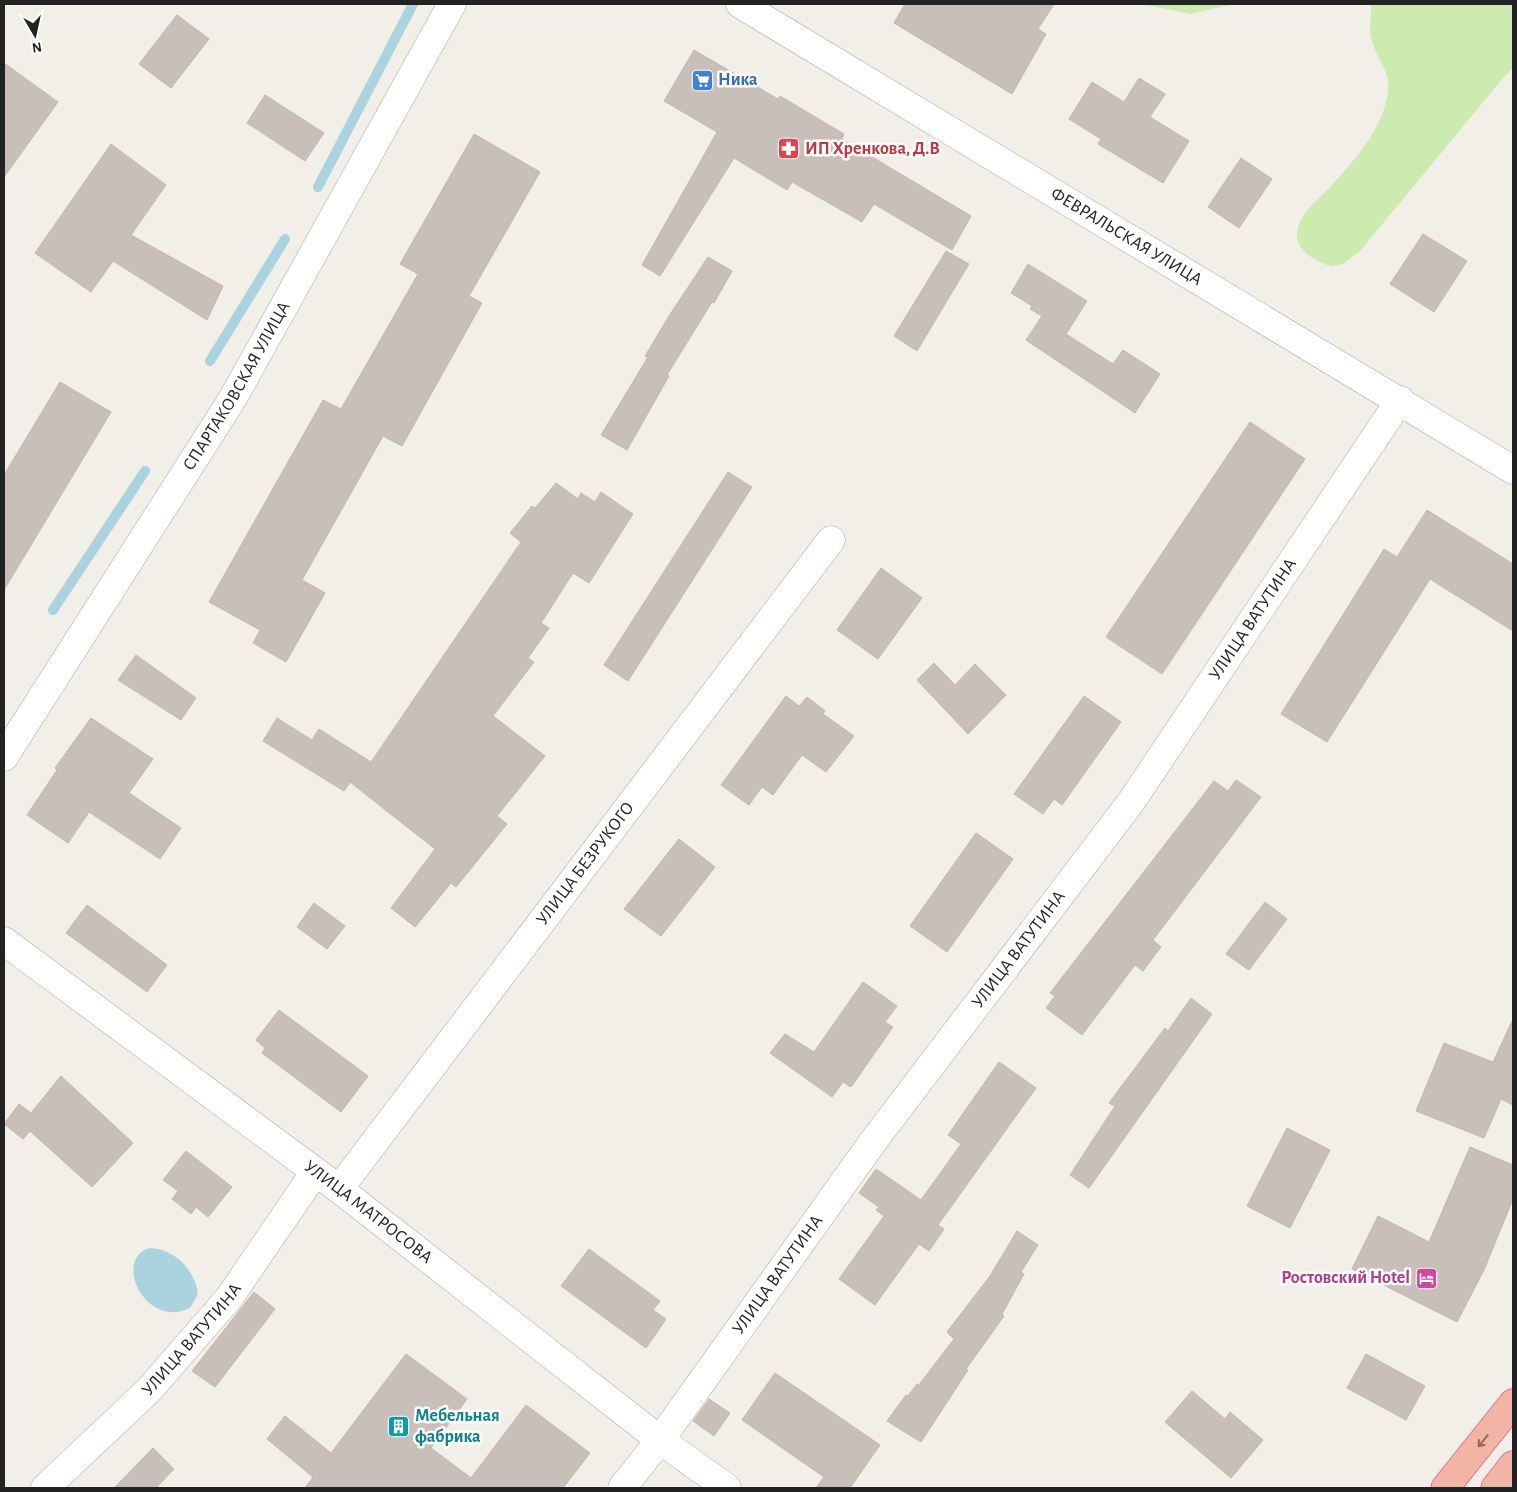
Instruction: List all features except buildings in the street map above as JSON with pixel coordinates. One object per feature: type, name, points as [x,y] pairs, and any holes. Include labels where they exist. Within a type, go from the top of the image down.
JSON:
[{"type":"highway","points":[[1445,1488],[1513,1403]]},
{"type":"highway","points":[[1495,1488],[1513,1466]]},
{"type":"street","name":"СПАРТАКОВСКАЯ УЛИЦА","points":[[4,757],[233,398],[452,4]]},
{"type":"street","name":"ФЕВРАЛЬСКАЯ УЛИЦА","points":[[740,4],[1400,400],[1513,470]]},
{"type":"street","name":"УЛИЦА ВАТУТИНА","points":[[622,1488],[660,1440],[872,1143],[1131,802],[1400,400]]},
{"type":"street","name":"УЛИЦА БЕЗРУКОГО","points":[[339,1189],[831,540]]},
{"type":"street","name":"УЛИЦА МАТРОСОВА","points":[[4,941],[339,1189],[660,1440],[727,1488]]},
{"type":"street","name":"УЛИЦА ВАТУТИНА","points":[[45,1488],[148,1391],[229,1298],[315,1172]]},
{"type":"green space","points":[[1141,4],[1234,4],[1191,14]]},
{"type":"green space","points":[[1371,4],[1513,4],[1513,68],[1360,251],[1341,265],[1332,266],[1315,260],[1305,252],[1298,241],[1298,228],[1312,205],[1364,147],[1377,125],[1386,102],[1388,91],[1387,75],[1371,36]]},
{"type":"water","points":[[150,1248],[168,1252],[188,1269],[193,1277],[198,1294],[190,1308],[174,1312],[159,1309],[148,1301],[139,1290],[134,1277],[134,1265],[139,1254]]},
{"type":"waterway","points":[[318,187],[413,4]]},
{"type":"waterway","points":[[210,361],[285,239]]},
{"type":"waterway","points":[[53,610],[145,471]]},
{"type":"place","name":"Ника","points":[[702,80]]},
{"type":"place","name":"ИП Хренкова, Д.В","points":[[789,149]]},
{"type":"place","name":"Ростовский Hotel","points":[[1426,1278]]},
{"type":"place","name":"Мебельная фабрика","points":[[399,1426]]}]
